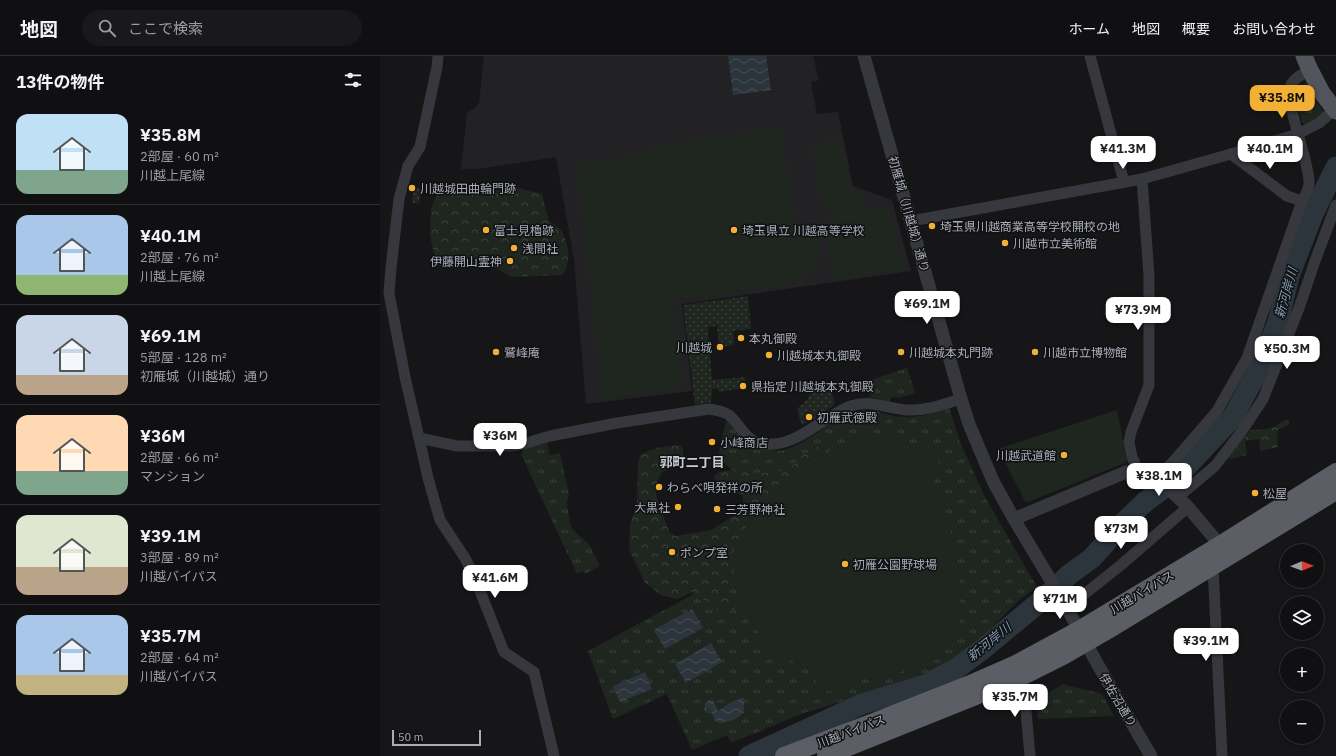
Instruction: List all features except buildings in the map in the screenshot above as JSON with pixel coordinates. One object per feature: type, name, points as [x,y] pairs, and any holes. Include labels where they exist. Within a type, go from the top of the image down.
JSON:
[{"type":"highway","name":"川越バイパス","points":[[834,755],[1021,677],[1220,545],[1336,472]]},
{"type":"highway","name":"川越バイパス","points":[[784,756],[975,682],[1082,636],[1214,566],[1336,492]]},
{"type":"main road","points":[[1307,63],[1322,93],[1335,110]]},
{"type":"street","points":[[438,56],[420,147],[408,166],[399,199],[390,268],[389,292],[405,377],[428,478],[440,520],[465,558],[475,578],[504,652],[534,672],[554,756]]},
{"type":"street","name":"初雁城（川越城）通り","points":[[864,56],[969,424],[993,481],[1082,636]]},
{"type":"street","points":[[1090,56],[1124,182]]},
{"type":"street","points":[[1157,478],[1217,411],[1247,358],[1309,185],[1307,163],[1292,112],[1290,93],[1292,83],[1299,77],[1307,63]]},
{"type":"street","points":[[911,221],[1142,179],[1298,134],[1319,123],[1335,110]]},
{"type":"street","points":[[1231,154],[1287,196],[1302,201]]},
{"type":"street","points":[[1139,473],[1132,457],[1129,442],[1131,432],[1149,385],[1149,276],[1142,179]]},
{"type":"street","points":[[1178,497],[1215,466],[1242,432],[1263,399],[1300,308],[1315,261],[1336,205]]},
{"type":"street","points":[[420,438],[457,446],[511,446],[524,444],[550,436],[617,423],[709,409],[719,410],[729,415],[749,437],[755,441],[761,444],[774,444],[789,442],[833,415],[850,406],[858,404],[878,404],[900,410],[920,410],[961,399]]},
{"type":"street","points":[[1014,519],[1126,472],[1139,473],[1157,478],[1178,497],[1220,545]]},
{"type":"street","points":[[1065,604],[1121,565],[1188,508]]},
{"type":"street","points":[[1214,566],[1222,756]]},
{"type":"street","name":"伊佐沼通り","points":[[1082,636],[1151,756]]},
{"type":"street","points":[[1021,677],[1025,700],[1030,756]]},
{"type":"shaded area","name":"埼玉県立 川越高等学校","points":[[484,56],[813,56],[819,80],[811,82],[817,114],[838,112],[853,186],[892,200],[911,271],[682,304],[692,391],[586,404],[574,260],[556,157],[478,169],[461,169],[467,113],[479,103]]},
{"type":"green space","points":[[1306,83],[1325,114],[1311,125],[1304,124],[1302,122],[1295,96],[1300,86]]},
{"type":"green space","points":[[780,127],[798,228],[819,226],[822,252],[801,283],[672,300],[685,386],[604,400],[576,165],[645,154],[646,148]]},
{"type":"green space","points":[[841,138],[850,187],[862,192],[861,208],[830,212],[822,203],[811,143]]},
{"type":"green space","points":[[488,185],[508,185],[542,194],[549,221],[559,228],[567,245],[567,265],[562,275],[512,277],[488,264],[482,264],[469,268],[448,268],[437,260],[430,236],[431,208],[436,196],[446,192]]},
{"type":"green space","points":[[415,187],[420,188],[420,202],[418,204],[413,203],[412,201]]},
{"type":"green space","points":[[882,206],[890,209],[903,270],[834,279],[824,223],[833,214]]},
{"type":"green space","points":[[748,296],[751,329],[733,331],[734,345],[719,347],[717,326],[708,327],[712,380],[745,377],[745,388],[719,392],[717,389],[712,389],[711,402],[695,405],[683,305]]},
{"type":"green space","points":[[907,368],[915,393],[899,398],[893,397],[889,401],[868,397],[871,395],[871,380]]},
{"type":"green space","points":[[823,385],[831,390],[835,404],[821,415],[802,425],[798,414],[798,408],[808,399],[813,389]]},
{"type":"green space","points":[[949,407],[960,442],[985,497],[1037,587],[1019,600],[981,639],[942,671],[911,684],[893,686],[804,713],[731,743],[727,735],[692,750],[667,694],[613,719],[588,651],[692,595],[749,509],[737,475],[718,457],[726,420],[728,420],[741,437],[749,443],[781,451],[804,441],[834,421],[855,412],[870,410],[902,417],[909,417],[929,414]]},
{"type":"green space","name":"川越武道館","points":[[1117,410],[1127,462],[1026,503],[998,449]]},
{"type":"green space","points":[[1285,420],[1289,421],[1289,425],[1278,430],[1278,447],[1260,451],[1259,439],[1245,441],[1247,455],[1229,459],[1227,458],[1251,430],[1274,427]]},
{"type":"green space","name":"初雁公園野球場","points":[[861,434],[881,434],[905,445],[907,443],[915,448],[922,438],[934,448],[942,460],[933,465],[935,467],[930,470],[950,531],[957,561],[960,591],[959,637],[928,659],[905,671],[877,678],[848,680],[845,693],[815,690],[818,673],[788,660],[774,650],[760,635],[746,615],[738,596],[731,556],[751,521],[773,494],[816,460]]},
{"type":"green space","points":[[547,443],[550,455],[560,453],[569,494],[567,503],[572,529],[589,544],[600,566],[585,574],[583,571],[577,574],[521,454],[523,449]]},
{"type":"green space","points":[[824,443],[825,453],[802,468],[784,483],[751,518],[730,554],[732,569],[727,586],[738,607],[722,614],[714,606],[692,592],[678,599],[661,595],[645,583],[629,549],[630,524],[637,504],[638,462],[641,454],[656,448],[680,445],[683,449],[683,457],[678,463],[662,472],[658,480],[656,492],[658,503],[670,533],[676,536],[711,530],[740,512],[743,505],[743,496],[717,484],[714,477],[717,473],[728,470],[738,472],[775,473],[797,463],[803,455]]},
{"type":"green space","points":[[1063,684],[1102,694],[1114,716],[1038,719],[1036,700]]},
{"type":"water","points":[[728,56],[766,56],[771,90],[733,95]]},
{"type":"water","points":[[692,609],[703,628],[665,649],[654,630]]},
{"type":"water","points":[[711,643],[722,662],[686,683],[675,664]]},
{"type":"water","points":[[645,672],[652,689],[620,702],[613,686]]},
{"type":"water","points":[[741,698],[744,698],[744,712],[731,721],[715,721],[710,708],[706,711],[704,710],[705,703],[709,700],[713,700],[718,711]]},
{"type":"waterway","name":"新河岸川","points":[[749,756],[862,704],[925,685],[956,669],[983,649],[1042,600],[1070,574],[1092,558],[1125,521],[1145,502],[1172,482],[1233,417],[1260,367],[1278,322],[1289,276],[1313,214],[1336,167]]},
{"type":"place","name":"川越城田曲輪門跡","points":[[412,188]]},
{"type":"place","name":"埼玉県川越商業高等学校開校の地","points":[[932,226]]},
{"type":"place","name":"富士見櫓跡","points":[[486,230]]},
{"type":"place","name":"埼玉県立 川越高等学校","points":[[734,230]]},
{"type":"place","name":"川越市立美術館","points":[[1005,243]]},
{"type":"place","name":"浅間社","points":[[514,248]]},
{"type":"place","name":"伊藤開山霊神","points":[[510,261]]},
{"type":"place","name":"本丸御殿","points":[[741,338]]},
{"type":"place","name":"川越城","points":[[720,347]]},
{"type":"place","name":"鷲峰庵","points":[[496,352]]},
{"type":"place","name":"川越城本丸門跡","points":[[901,352]]},
{"type":"place","name":"川越市立博物館","points":[[1035,352]]},
{"type":"place","name":"川越城本丸御殿","points":[[769,355]]},
{"type":"place","name":"県指定 川越城本丸御殿","points":[[743,386]]},
{"type":"place","name":"初雁武徳殿","points":[[809,417]]},
{"type":"place","name":"小峰商店","points":[[712,442]]},
{"type":"place","name":"川越武道館","points":[[1064,455]]},
{"type":"place","name":"わらべ唄発祥の所","points":[[659,487]]},
{"type":"place","name":"松屋","points":[[1255,493]]},
{"type":"place","name":"大黒社","points":[[678,507]]},
{"type":"place","name":"三芳野神社","points":[[717,509]]},
{"type":"place","name":"ポンプ室","points":[[672,552]]},
{"type":"place","name":"初雁公園野球場","points":[[845,564]]},
{"type":"district","name":"郭町二丁目","points":[[692,462]]}]
